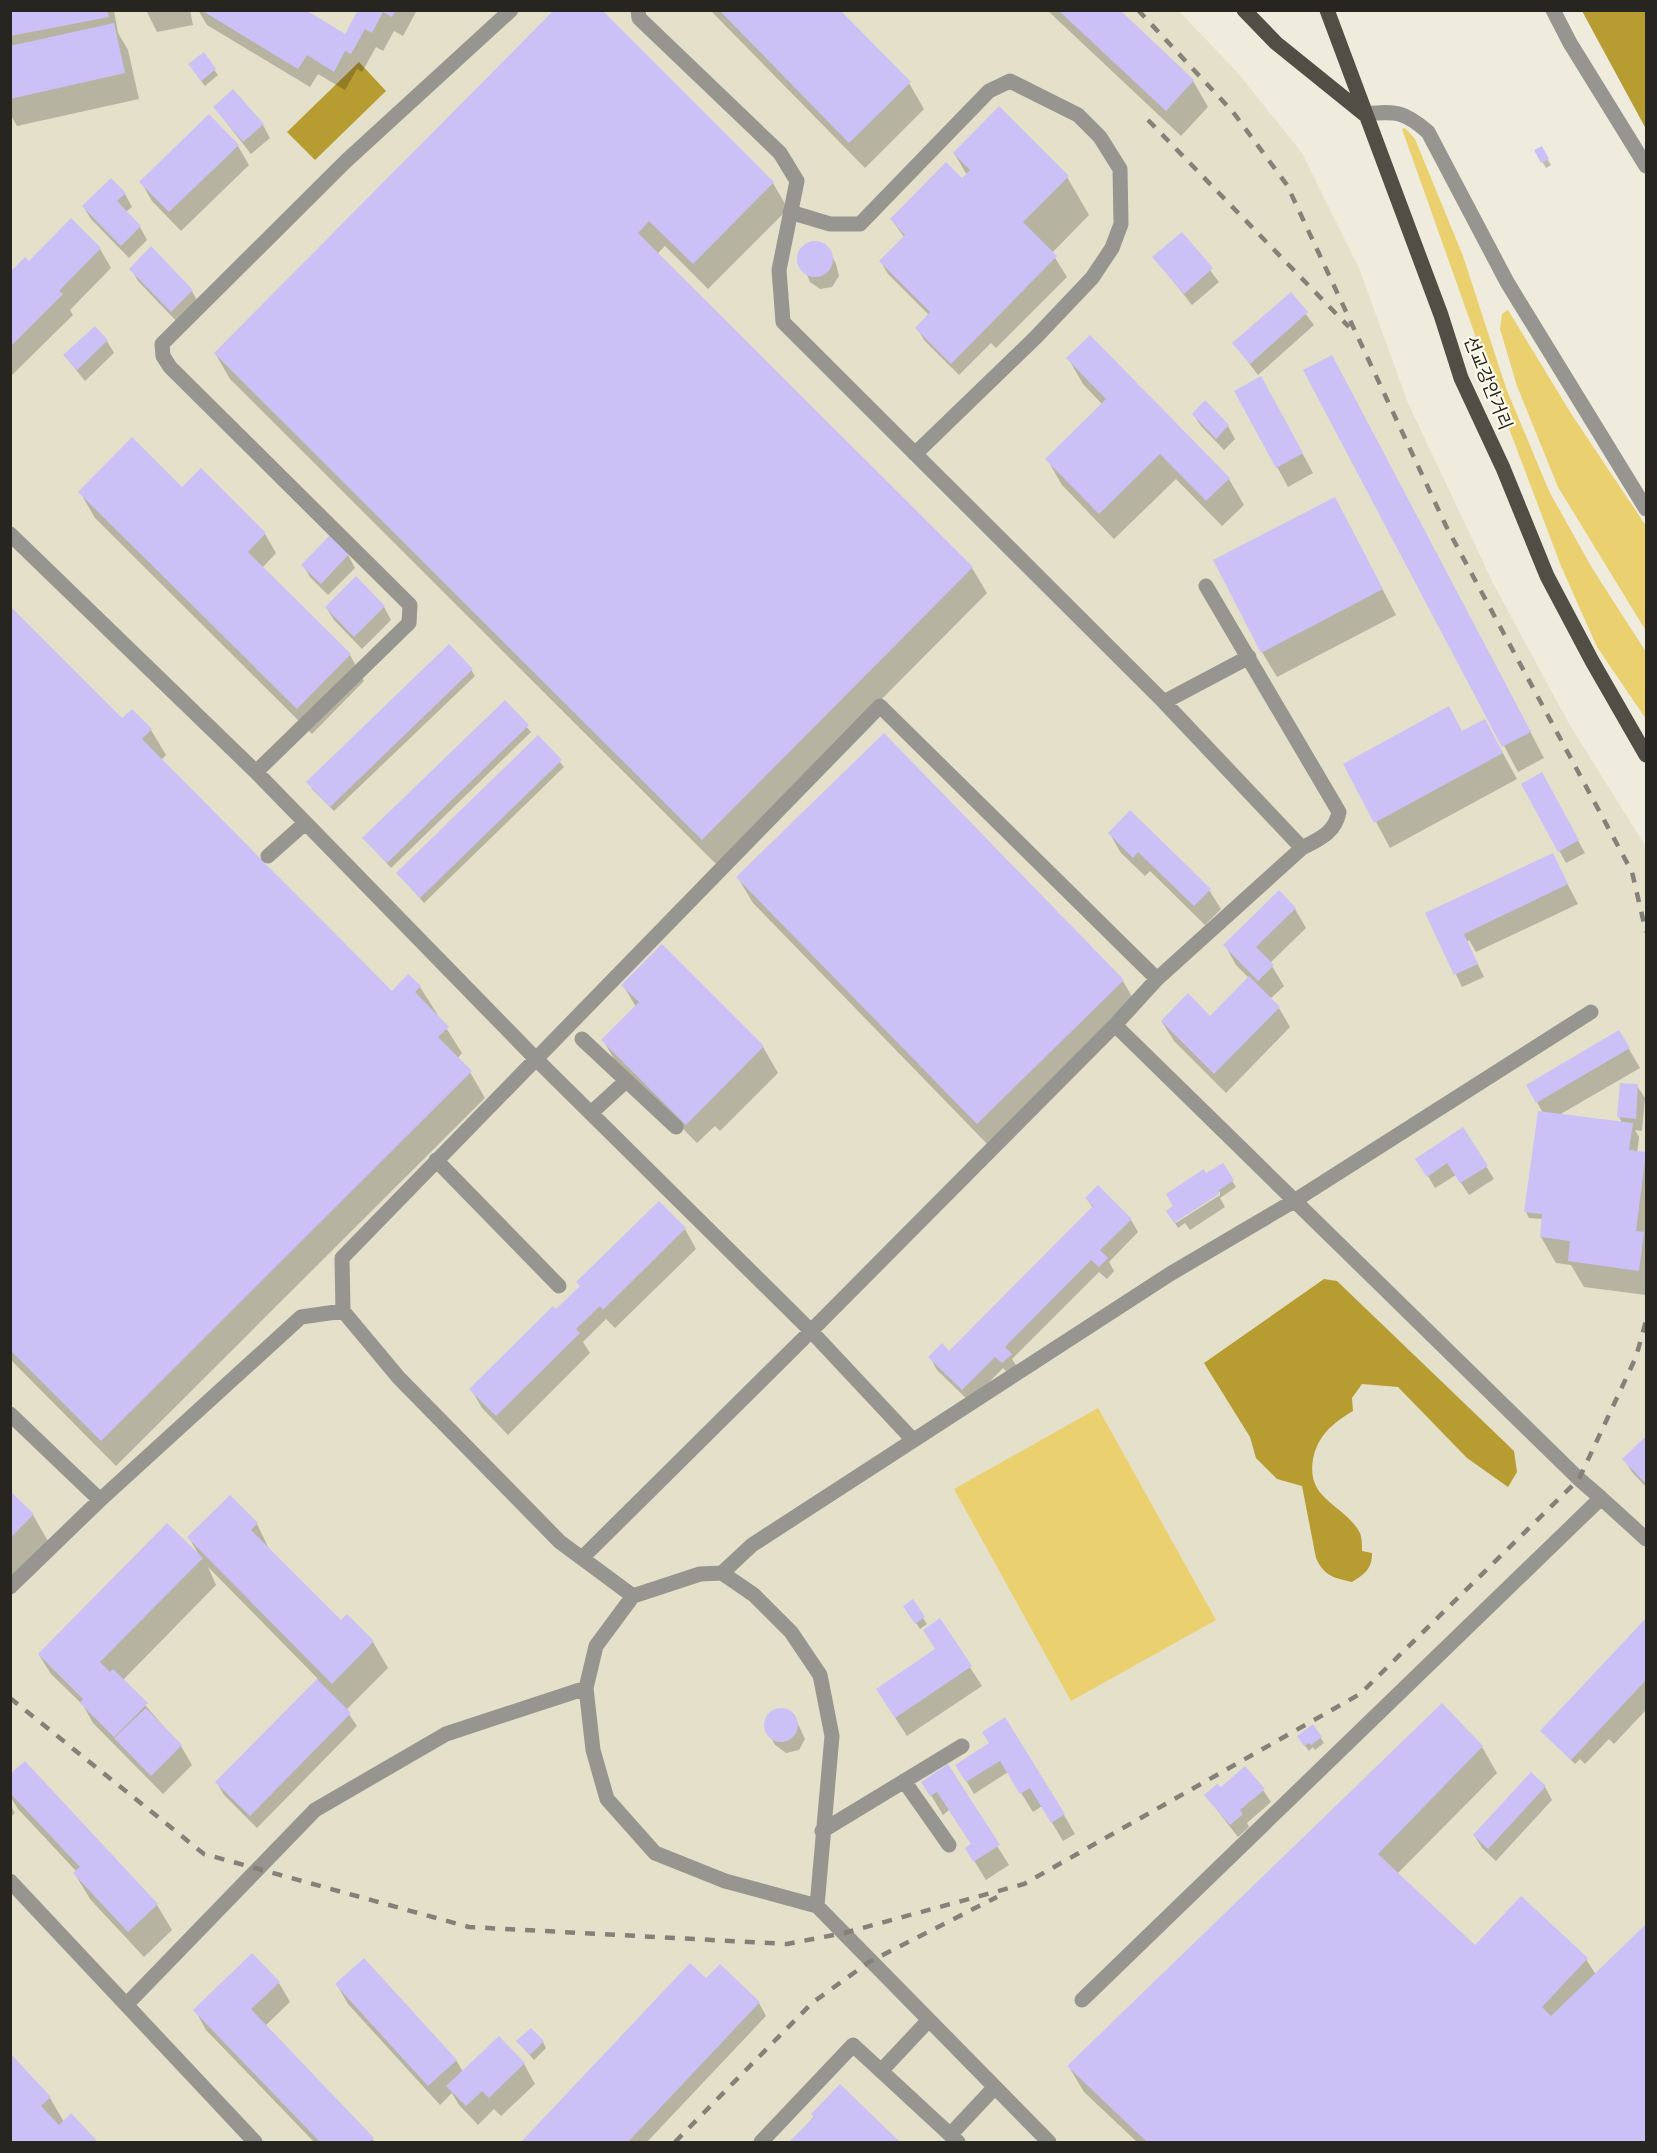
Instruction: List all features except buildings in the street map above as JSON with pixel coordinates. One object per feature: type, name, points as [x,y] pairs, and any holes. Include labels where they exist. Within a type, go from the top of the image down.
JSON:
[{"type":"main road","points":[[1244,10],[1276,43],[1365,114]]},
{"type":"main road","name":"선교강안거리","points":[[1327,10],[1441,315],[1461,378],[1503,468],[1547,576],[1592,661],[1647,755]]},
{"type":"lane","points":[[256,772],[409,623],[410,605],[170,367],[163,356],[162,344],[346,161],[511,10]]},
{"type":"lane","points":[[638,10],[639,18],[780,153],[797,181],[779,270],[783,322],[1164,702],[1302,848]]},
{"type":"lane","points":[[1553,10],[1570,43],[1647,166]]},
{"type":"lane","points":[[790,212],[830,224],[860,224],[989,91],[1010,81],[1078,115],[1100,137],[1120,169],[1121,224],[1112,248],[1092,278],[1036,337],[915,454]]},
{"type":"lane","points":[[1365,114],[1392,111],[1410,116],[1428,132],[1507,282],[1647,509]]},
{"type":"lane","points":[[10,534],[256,772],[304,824],[535,1058],[812,1331],[913,1440]]},
{"type":"lane","points":[[583,1557],[812,1331],[1115,1025],[1157,979],[1302,848],[1326,835],[1336,825],[1339,812],[1206,586]]},
{"type":"lane","points":[[1164,702],[1249,657]]},
{"type":"lane","points":[[633,1596],[560,1542],[399,1378],[343,1311],[342,1258],[880,706],[1157,979]]},
{"type":"lane","points":[[268,856],[304,824]]},
{"type":"lane","points":[[722,1573],[752,1545],[913,1440],[1170,1274],[1294,1201],[1590,1012]]},
{"type":"lane","points":[[1115,1025],[1601,1498],[1647,1539]]},
{"type":"lane","points":[[582,1039],[676,1127]]},
{"type":"lane","points":[[591,1113],[626,1081]]},
{"type":"lane","points":[[436,1160],[559,1286]]},
{"type":"lane","points":[[10,1587],[100,1500],[301,1317],[343,1311]]},
{"type":"lane","points":[[10,1413],[100,1500]]},
{"type":"lane","points":[[1082,2000],[1601,1498]]},
{"type":"lane","points":[[817,1906],[832,1736],[820,1675],[791,1632],[754,1594],[722,1573],[700,1574],[633,1596],[596,1646],[586,1688],[593,1750],[607,1799],[655,1853],[725,1881],[817,1906],[1049,2142]]},
{"type":"lane","points":[[127,2004],[315,1810],[446,1734],[586,1688]]},
{"type":"lane","points":[[822,1831],[962,1746]]},
{"type":"lane","points":[[904,1781],[949,1845]]},
{"type":"lane","points":[[10,1881],[255,2142]]},
{"type":"lane","points":[[881,2071],[928,2021]]},
{"type":"lane","points":[[762,2142],[853,2045],[954,2139],[994,2088]]},
{"type":"shaded area","points":[[11,11],[1179,11],[1237,72],[1302,153],[1359,268],[1408,403],[1493,583],[1568,722],[1646,847],[1646,2142],[11,2142]]},
{"type":"shaded area","points":[[1582,11],[1646,11],[1646,129]]},
{"type":"shaded area","points":[[359,62],[386,91],[315,160],[287,132]]},
{"type":"shaded area","points":[[1405,128],[1415,139],[1463,256],[1506,388],[1549,491],[1592,568],[1646,652],[1646,719],[1597,647],[1561,566],[1496,394],[1402,129]]},
{"type":"shaded area","points":[[1508,310],[1572,415],[1646,526],[1646,631],[1558,487],[1517,386],[1500,329],[1502,314]]},
{"type":"shaded area","points":[[1324,1279],[1337,1281],[1514,1451],[1517,1472],[1508,1487],[1467,1458],[1398,1387],[1362,1384],[1352,1398],[1353,1411],[1327,1430],[1319,1443],[1313,1459],[1312,1473],[1321,1493],[1353,1523],[1360,1533],[1362,1551],[1372,1553],[1371,1563],[1367,1570],[1352,1582],[1330,1575],[1322,1569],[1316,1558],[1302,1486],[1277,1479],[1256,1458],[1250,1437],[1204,1363]]},
{"type":"shaded area","points":[[1098,1408],[1216,1620],[1071,1701],[954,1489]]},
{"type":"railway","points":[[1138,10],[1233,112],[1287,185],[1446,526],[1632,872],[1646,932]]},
{"type":"railway","points":[[1148,120],[1349,327]]},
{"type":"railway","points":[[10,1698],[204,1854],[469,1927],[787,1944],[844,1933],[1024,1884],[1360,1694],[1579,1479],[1636,1357],[1646,1321]]},
{"type":"railway","points":[[675,2142],[812,2003],[869,1962],[997,1897]]}]
